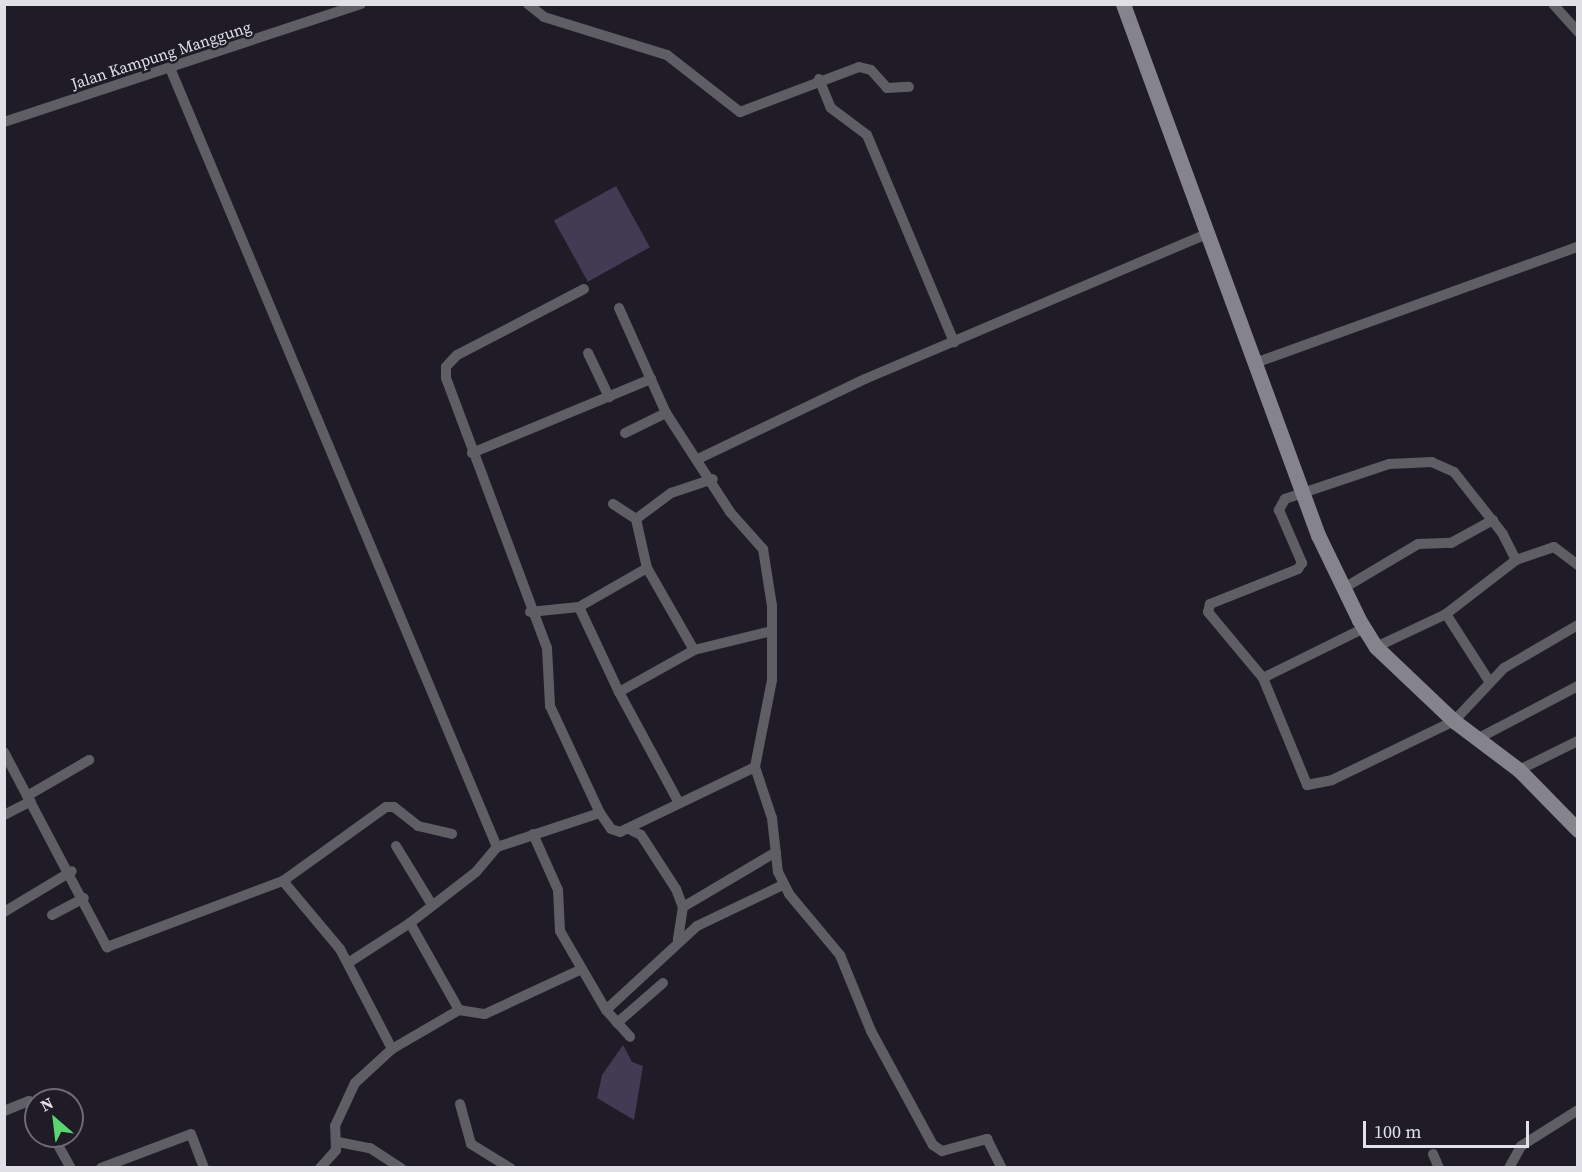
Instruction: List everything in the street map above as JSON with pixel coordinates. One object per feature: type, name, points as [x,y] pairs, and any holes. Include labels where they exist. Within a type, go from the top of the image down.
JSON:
[{"type":"street","name":"Jalan Kampung Manggung","points":[[4,122],[361,4]]},
{"type":"street","points":[[528,4],[544,16],[667,55],[740,112],[819,79],[866,68],[883,86],[909,87]]},
{"type":"street","points":[[1123,4],[1302,489],[1344,588],[1364,628],[1376,647],[1454,721],[1519,770],[1578,830]]},
{"type":"street","points":[[1553,4],[1578,32]]},
{"type":"street","points":[[170,68],[497,847]]},
{"type":"street","points":[[819,79],[831,108],[867,135],[954,342]]},
{"type":"street","points":[[698,459],[954,342],[1207,234]]},
{"type":"street","points":[[1254,363],[1578,247]]},
{"type":"street","points":[[584,289],[448,364],[448,389],[530,612],[547,648],[550,706],[600,813],[611,829],[629,829],[755,767]]},
{"type":"street","points":[[619,308],[666,413],[713,479],[730,512],[768,558],[772,631],[770,698],[755,767],[772,818],[783,885],[840,955],[876,1042],[933,1145],[942,1151],[987,1139],[1002,1167]]},
{"type":"street","points":[[588,353],[609,397]]},
{"type":"street","points":[[472,453],[651,379]]},
{"type":"street","points":[[625,433],[666,413]]},
{"type":"street","points":[[1516,560],[1493,520],[1454,472],[1432,462],[1389,464],[1302,489],[1279,504],[1302,563],[1298,569],[1208,606],[1231,645],[1263,678],[1307,785],[1332,780],[1454,721],[1488,681],[1578,625]]},
{"type":"street","points":[[636,519],[671,493],[713,479]]},
{"type":"street","points":[[613,504],[636,519],[647,568],[694,650]]},
{"type":"street","points":[[1344,588],[1418,544],[1451,543],[1493,520]]},
{"type":"street","points":[[1376,647],[1446,614],[1516,560],[1554,548],[1578,566]]},
{"type":"street","points":[[530,612],[579,607],[647,568]]},
{"type":"street","points":[[579,607],[619,692],[679,803]]},
{"type":"street","points":[[1446,614],[1488,681]]},
{"type":"street","points":[[1263,678],[1364,628]]},
{"type":"street","points":[[619,692],[694,650],[772,631]]},
{"type":"street","points":[[1478,739],[1578,686]]},
{"type":"street","points":[[1519,770],[1578,741]]},
{"type":"street","points":[[4,752],[72,871],[107,947],[283,881],[386,807],[418,826],[452,834]]},
{"type":"street","points":[[4,815],[89,760]]},
{"type":"street","points":[[348,963],[410,923],[497,847],[600,813]]},
{"type":"street","points":[[629,829],[641,836],[663,867],[683,907],[678,940]]},
{"type":"street","points":[[533,834],[556,881],[557,922],[580,970],[606,1010],[630,1037]]},
{"type":"street","points":[[396,846],[432,905]]},
{"type":"street","points":[[683,907],[776,852]]},
{"type":"street","points":[[4,912],[72,871]]},
{"type":"street","points":[[283,881],[348,963],[392,1049]]},
{"type":"street","points":[[606,1010],[678,940],[707,919],[783,885]]},
{"type":"street","points":[[52,915],[84,898]]},
{"type":"street","points":[[410,923],[459,1010]]},
{"type":"street","points":[[320,1167],[338,1142],[335,1126],[343,1104],[356,1083],[392,1049],[459,1010],[485,1014],[580,970]]},
{"type":"street","points":[[617,1023],[663,983]]},
{"type":"street","points":[[4,1110],[24,1103]]},
{"type":"street","points":[[460,1104],[471,1144],[510,1167]]},
{"type":"street","points":[[1509,1167],[1521,1146],[1578,1110]]},
{"type":"street","points":[[101,1167],[190,1134],[204,1167]]},
{"type":"street","points":[[338,1142],[370,1148],[400,1167]]},
{"type":"street","points":[[60,1148],[71,1167]]},
{"type":"street","points":[[1433,1154],[1438,1167]]},
{"type":"shaded area","points":[[616,186],[650,247],[588,282],[554,220]]},
{"type":"shaded area","points":[[623,1045],[632,1062],[643,1066],[634,1120],[597,1098],[602,1075]]}]
